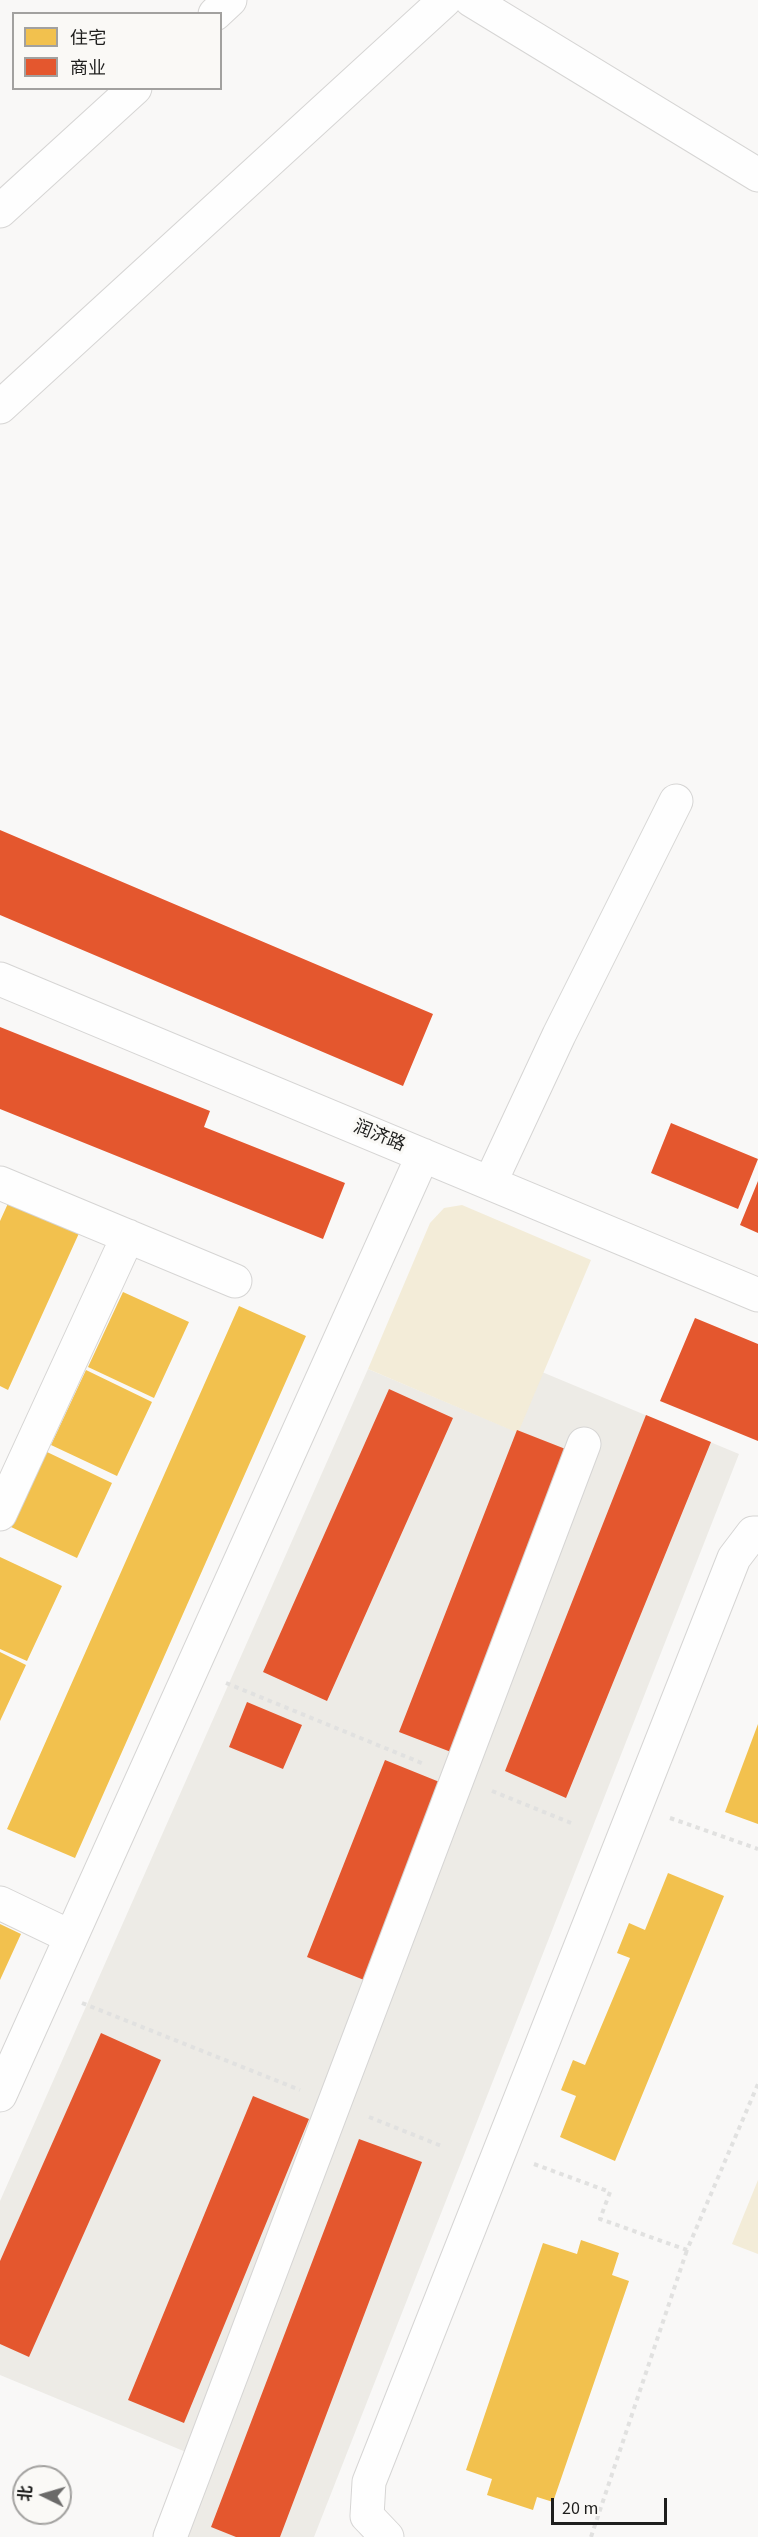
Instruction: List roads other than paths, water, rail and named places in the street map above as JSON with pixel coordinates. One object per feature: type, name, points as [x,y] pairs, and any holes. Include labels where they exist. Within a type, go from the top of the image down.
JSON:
[{"type":"street","points":[[217,12],[230,0]]},
{"type":"street","points":[[5,393],[445,0]]},
{"type":"street","points":[[471,0],[758,175]]},
{"type":"street","points":[[0,211],[133,90]]},
{"type":"street","points":[[490,1183],[559,1035],[676,801]]},
{"type":"street","name":"润济路","points":[[0,980],[758,1295]]},
{"type":"street","points":[[0,2095],[423,1155]]},
{"type":"street","points":[[0,1183],[235,1281]]},
{"type":"street","points":[[0,1514],[128,1236]]},
{"type":"street","points":[[170,2537],[584,1444]]},
{"type":"street","points":[[387,2537],[368,2516],[369,2482],[734,1558],[753,1533],[758,1533]]},
{"type":"street","points":[[0,1903],[71,1937]]}]
